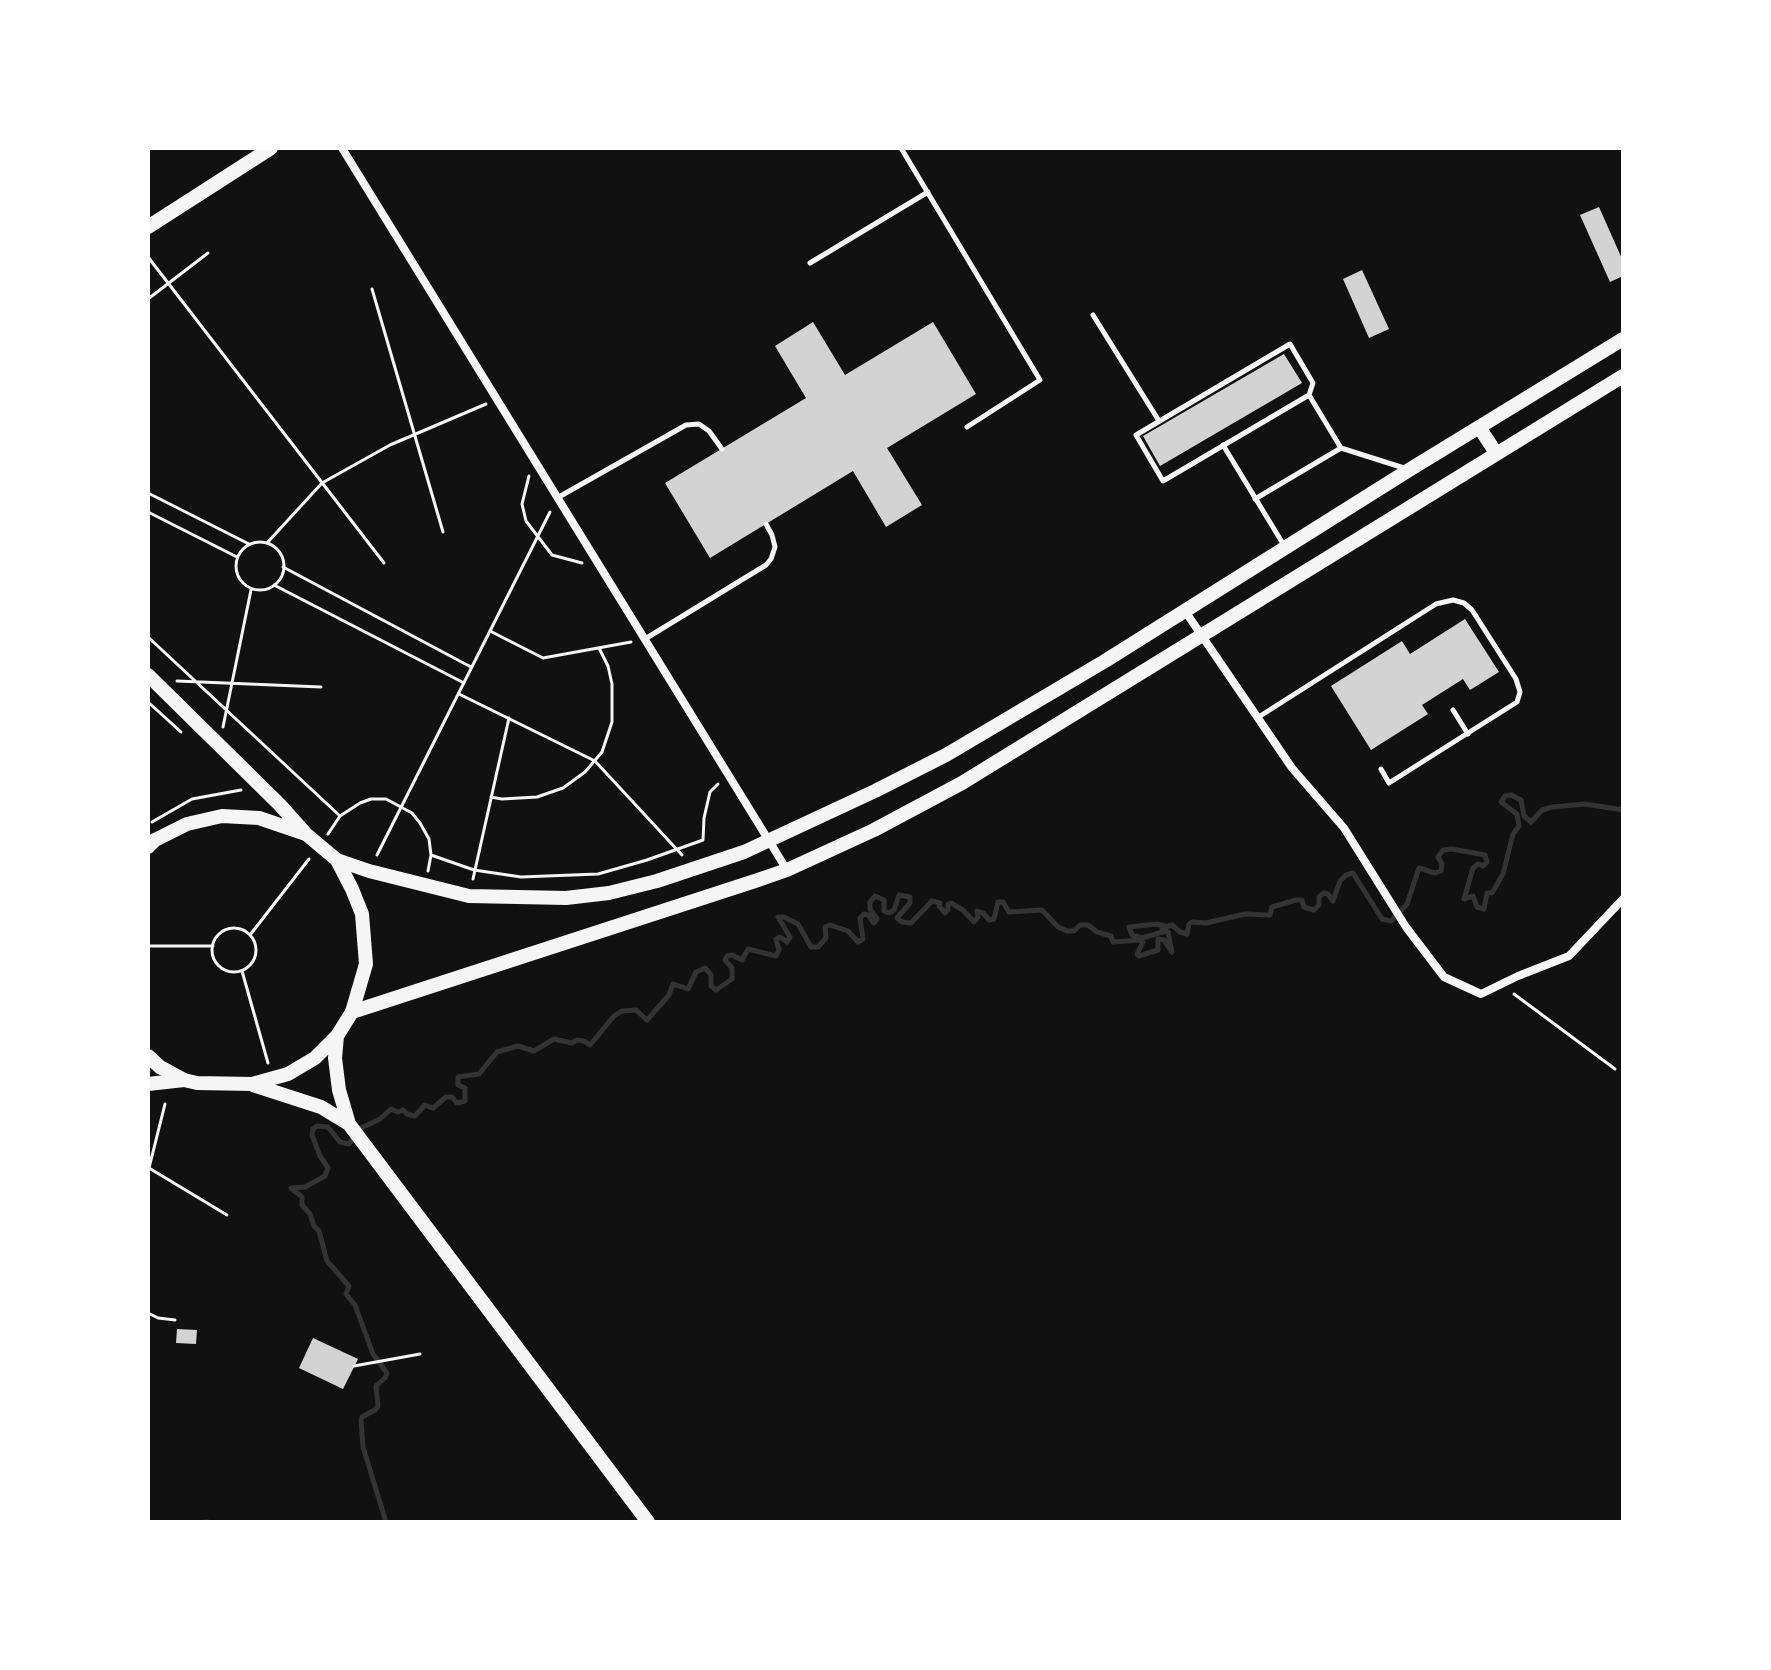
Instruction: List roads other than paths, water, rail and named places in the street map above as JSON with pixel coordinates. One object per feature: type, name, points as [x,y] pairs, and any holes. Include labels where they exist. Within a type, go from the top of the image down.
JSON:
[{"type":"street","points":[[148,227],[271,148]]},
{"type":"street","points":[[342,148],[787,870]]},
{"type":"street","points":[[151,678],[306,834],[337,860],[469,896],[566,898],[609,893],[694,869],[769,842],[946,755],[1185,611],[1623,339]]},
{"type":"street","points":[[352,1012],[787,870],[874,830],[962,783],[1202,638],[1623,376]]},
{"type":"street","points":[[1479,427],[1496,453]]},
{"type":"street","points":[[1185,611],[1292,768],[1344,828],[1406,927],[1444,977],[1481,994],[1569,956],[1623,899]]},
{"type":"street","points":[[148,847],[155,840],[187,824],[222,816],[259,818],[306,834]]},
{"type":"street","points":[[148,1084],[184,1080],[230,1086],[273,1080],[315,1058],[337,1036],[352,1012],[366,964],[362,914],[337,860]]},
{"type":"street","points":[[337,1036],[335,1058],[339,1090],[349,1124],[648,1522]]},
{"type":"street","points":[[148,1056],[160,1067],[184,1080]]},
{"type":"street","points":[[252,1084],[321,1107],[349,1124]]},
{"type":"lane","points":[[901,148],[1040,380],[967,427]]},
{"type":"lane","points":[[810,263],[928,192]]},
{"type":"lane","points":[[1093,315],[1159,421]]},
{"type":"lane","points":[[1290,344],[1313,383],[1309,395],[1163,481],[1136,435],[1290,344]]},
{"type":"lane","points":[[1309,395],[1341,448],[1409,470]]},
{"type":"lane","points":[[557,498],[686,425],[699,424],[709,431],[722,449]]},
{"type":"lane","points":[[1223,445],[1285,547]]},
{"type":"lane","points":[[1255,499],[1341,448]]},
{"type":"lane","points":[[644,639],[766,565],[775,547],[766,524]]},
{"type":"lane","points":[[1256,718],[1436,604],[1453,600],[1464,603],[1472,610],[1516,679],[1520,692],[1517,702],[1389,783],[1381,769]]},
{"type":"lane","points":[[1453,710],[1468,734]]},
{"type":"waterway","points":[[386,1522],[363,1447],[361,1420],[378,1406],[376,1386],[387,1373],[373,1354],[355,1305],[346,1294],[349,1286],[327,1261],[319,1231],[302,1205],[302,1197],[291,1188],[305,1187],[325,1176],[328,1168],[312,1135],[317,1126],[328,1127],[340,1142],[349,1144],[361,1128],[380,1119],[391,1109],[415,1116],[425,1105],[433,1108],[446,1097],[452,1097],[457,1103],[465,1101],[465,1088],[458,1085],[458,1077],[479,1074],[497,1052],[518,1046],[534,1051],[554,1039],[572,1043],[584,1041],[590,1045],[622,1011],[636,1010],[647,1020],[669,995],[673,984],[688,989],[696,972],[705,968],[711,975],[711,986],[716,990],[732,979],[732,968],[725,960],[727,956],[742,960],[748,949],[776,956],[779,950],[776,939],[780,937],[787,942],[790,937],[778,917],[798,924],[811,947],[818,947],[826,938],[825,927],[830,925],[848,931],[858,942],[863,939],[860,918],[864,914],[874,923],[877,919],[870,909],[870,902],[875,896],[884,900],[884,911],[889,913],[894,910],[899,895],[910,897],[910,903],[897,918],[911,923],[932,901],[940,903],[945,913],[951,903],[974,922],[978,917],[977,911],[989,920],[994,919],[998,902],[1003,902],[1009,912],[1042,910],[1058,927],[1067,931],[1088,925],[1097,932],[1111,936],[1113,942],[1140,940],[1143,942],[1137,954],[1139,956],[1158,950],[1158,939],[1164,940],[1172,952],[1168,932],[1162,928],[1172,925],[1187,934],[1192,922],[1206,923],[1245,914],[1270,915],[1272,907],[1296,900],[1302,900],[1304,907],[1314,910],[1324,893],[1333,901],[1340,881],[1353,873],[1382,919],[1391,921],[1407,904],[1419,868],[1435,873],[1441,871],[1442,864],[1438,857],[1443,850],[1485,855],[1487,862],[1473,868],[1464,899],[1473,896],[1477,907],[1484,909],[1487,893],[1492,893],[1503,874],[1513,834],[1519,826],[1517,814],[1501,802],[1505,796],[1511,795],[1521,800],[1524,816],[1531,822],[1542,810],[1552,807],[1585,804],[1623,810]]},
{"type":"waterway","points":[[1165,926],[1129,927],[1132,935],[1142,938],[1166,931]]}]
